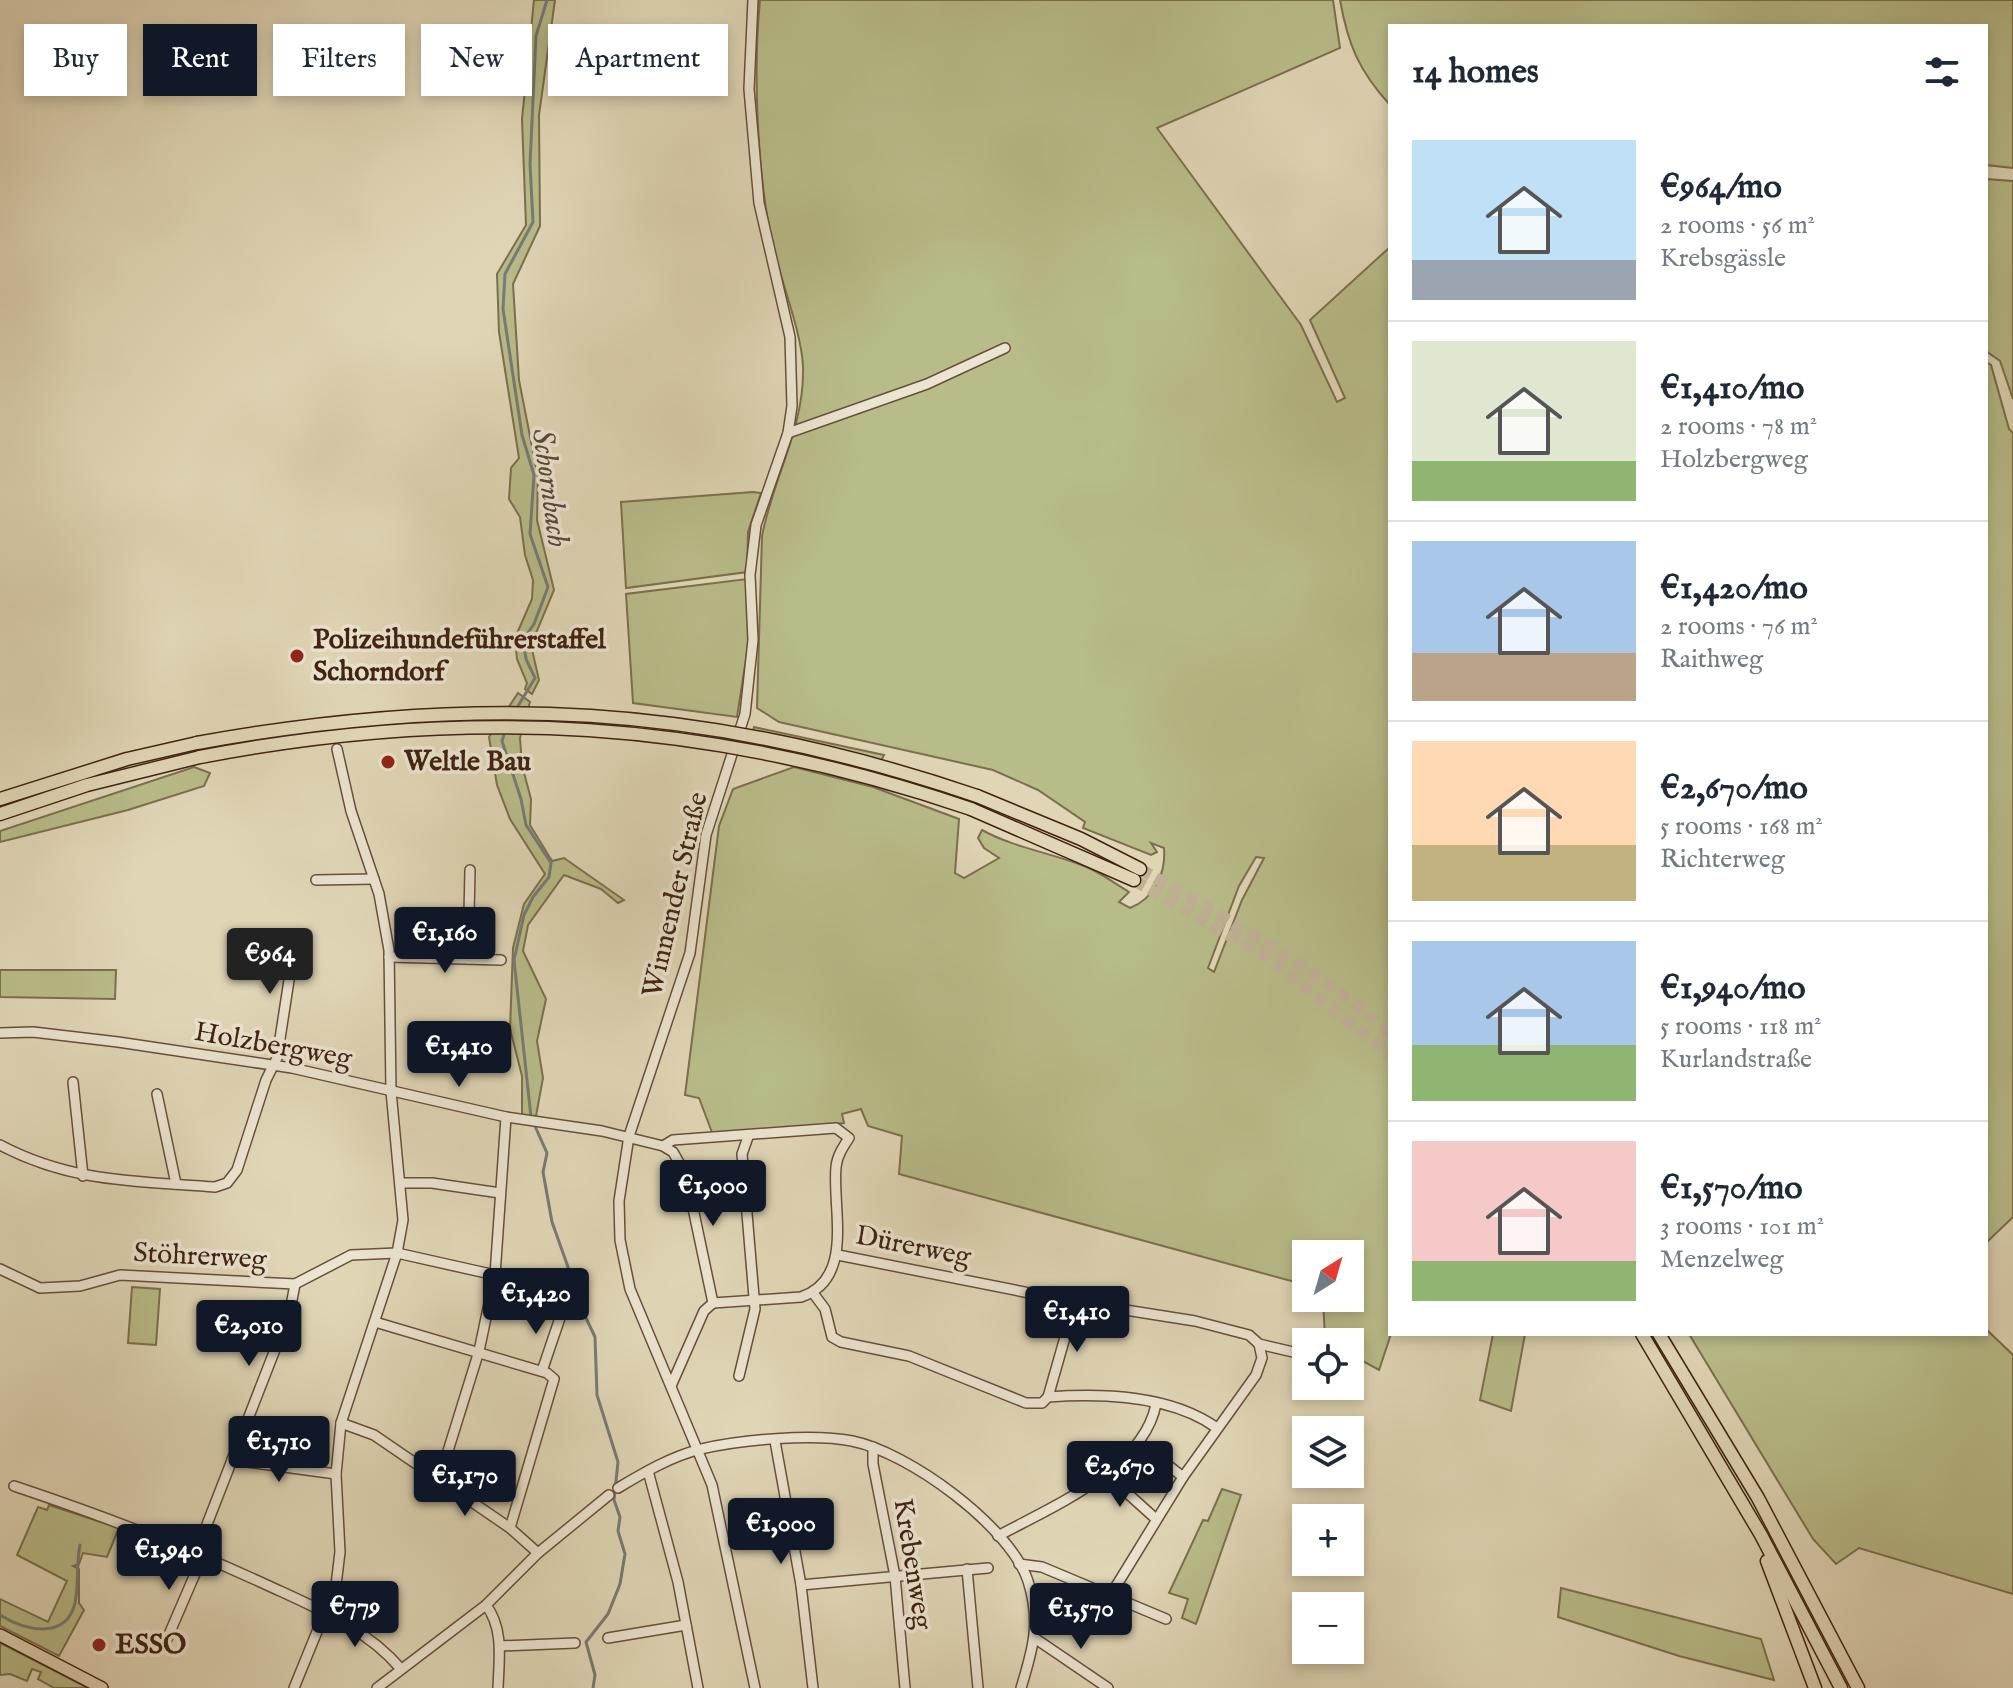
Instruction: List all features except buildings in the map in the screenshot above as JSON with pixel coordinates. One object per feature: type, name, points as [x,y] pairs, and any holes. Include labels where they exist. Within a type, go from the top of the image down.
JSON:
[{"type":"highway","points":[[0,799],[127,759],[197,743],[365,717],[533,711],[611,716],[744,733],[852,756],[977,796],[1081,839],[1137,875],[971,809],[847,770],[757,750],[613,730],[541,725],[366,730],[289,740],[200,757],[87,785],[0,814]]},
{"type":"highway","points":[[1643,1336],[1761,1535],[1841,1688]]},
{"type":"highway","points":[[1660,1336],[1758,1498],[1858,1688]]},
{"type":"highway","points":[[1761,1535],[1764,1553],[1815,1688]]},
{"type":"main road","points":[[0,1635],[102,1688]]},
{"type":"street","name":"Winnender Straße","points":[[753,0],[749,89],[759,203],[790,337],[793,376],[788,433],[756,525],[750,575],[753,652],[745,714],[706,835],[690,953],[629,1136],[619,1201],[620,1240],[630,1289],[699,1450],[724,1530],[755,1688]]},
{"type":"street","points":[[788,433],[927,384],[1005,348]]},
{"type":"street","points":[[294,1688],[336,1585],[340,1552],[336,1474],[341,1423],[397,1253],[403,1220],[402,1183],[391,1091],[389,957],[374,879],[351,811],[337,749]]},
{"type":"street","points":[[468,959],[470,870]]},
{"type":"street","points":[[316,880],[374,879]]},
{"type":"street","points":[[0,1145],[52,1169],[83,1176],[215,1187],[227,1183],[237,1170],[274,1065],[296,935]]},
{"type":"street","points":[[389,957],[501,960]]},
{"type":"street","name":"Holzbergweg","points":[[0,1033],[33,1032],[274,1065],[506,1117],[629,1136],[663,1146]]},
{"type":"street","points":[[73,1082],[83,1176]]},
{"type":"street","points":[[157,1094],[176,1184]]},
{"type":"street","points":[[439,1480],[479,1351],[495,1275],[506,1117]]},
{"type":"street","points":[[713,1303],[686,1175],[673,1152],[663,1146],[673,1140],[748,1137],[836,1128],[849,1138],[836,1166],[838,1255],[813,1293]]},
{"type":"street","points":[[739,1376],[755,1309],[742,1154],[748,1137]]},
{"type":"street","points":[[402,1183],[432,1183],[500,1193]]},
{"type":"street","name":"Stöhrerweg","points":[[0,1269],[40,1288],[80,1286],[120,1275],[295,1284],[351,1255],[397,1253],[495,1275]]},
{"type":"street","name":"Dürerweg","points":[[838,1255],[1075,1302],[1195,1321],[1249,1335],[1259,1344],[1292,1352]]},
{"type":"street","points":[[167,1639],[198,1567],[232,1460],[290,1311],[295,1284]]},
{"type":"street","points":[[671,1386],[704,1311],[713,1303],[813,1293]]},
{"type":"street","points":[[813,1293],[825,1309],[832,1337],[841,1342],[909,1356],[1026,1403],[1042,1403],[1048,1397],[1075,1302]]},
{"type":"street","points":[[542,1371],[562,1312]]},
{"type":"street","points":[[375,1322],[542,1371],[554,1379],[510,1528]]},
{"type":"street","points":[[1110,1596],[1183,1477],[1256,1375],[1262,1358],[1259,1344]]},
{"type":"street","points":[[1048,1397],[1108,1395],[1196,1413],[1217,1428]]},
{"type":"street","points":[[998,1536],[1106,1474],[1140,1443],[1152,1424],[1156,1404]]},
{"type":"street","points":[[341,1423],[374,1435],[510,1528],[538,1553]]},
{"type":"street","points":[[775,1441],[801,1585],[813,1688]]},
{"type":"street","points":[[618,1488],[648,1471],[699,1450],[775,1441],[849,1441],[873,1447],[942,1487],[998,1536],[1019,1564],[1032,1602],[1036,1639],[1021,1688]]},
{"type":"street","points":[[1140,1443],[1183,1477]]},
{"type":"street","name":"Krebenweg","points":[[873,1447],[873,1464],[895,1576],[905,1688]]},
{"type":"street","points":[[232,1460],[336,1474]]},
{"type":"street","points":[[648,1471],[686,1625],[698,1688]]},
{"type":"street","points":[[1106,1474],[1156,1519]]},
{"type":"street","points":[[14,1486],[200,1553],[324,1612],[370,1639],[401,1669]]},
{"type":"street","points":[[377,1688],[486,1605],[538,1553],[609,1495]]},
{"type":"street","points":[[1019,1564],[1042,1567],[1166,1619]]},
{"type":"street","points":[[801,1585],[988,1568]]},
{"type":"street","points":[[967,1569],[978,1688]]},
{"type":"street","points":[[486,1605],[496,1618],[500,1646],[498,1688]]},
{"type":"street","points":[[608,1638],[686,1625]]},
{"type":"street","points":[[1036,1639],[1108,1688]]},
{"type":"street","points":[[500,1646],[575,1643]]},
{"type":"green space","points":[[534,0],[555,0],[552,24],[548,24],[548,50],[539,115],[540,226],[513,284],[519,380],[538,477],[537,520],[554,590],[531,645],[539,680],[532,694],[525,689],[527,683],[517,659],[515,638],[532,599],[533,580],[525,555],[520,517],[509,499],[511,468],[519,458],[499,332],[497,274],[526,225],[522,119],[524,96],[532,96]]},
{"type":"green space","points":[[760,0],[1333,0],[1340,48],[1157,128],[1301,325],[1337,402],[1345,398],[1310,320],[1388,249],[1390,1336],[1379,1370],[1364,1362],[1364,1328],[1324,1328],[1324,1312],[1364,1312],[1364,1240],[1292,1240],[1292,1281],[899,1174],[902,1136],[868,1126],[861,1109],[842,1114],[844,1123],[713,1135],[699,1098],[685,1095],[719,826],[733,789],[794,767],[873,787],[959,819],[955,873],[964,878],[999,858],[984,848],[978,838],[982,830],[1096,871],[1129,892],[1119,902],[1130,908],[1146,898],[1157,884],[1164,857],[1164,848],[1151,843],[1157,852],[1151,855],[1083,828],[1085,822],[1038,790],[993,770],[779,722],[757,708],[762,536],[794,431],[803,366],[772,242],[758,121]],"holes":[[[1256,857],[1264,858],[1242,900],[1214,972],[1208,968],[1239,886]]]},
{"type":"green space","points":[[1340,0],[2013,0],[2013,168],[1988,165],[1988,24],[1388,24],[1388,103],[1356,57]]},
{"type":"green space","points":[[1988,179],[2013,181],[2013,399],[2000,361],[1988,352]]},
{"type":"green space","points":[[1988,363],[2009,429],[2013,433],[2013,1217],[1988,1241]]},
{"type":"green space","points":[[761,493],[748,532],[747,572],[626,588],[621,502]]},
{"type":"green space","points":[[747,579],[750,633],[737,717],[633,703],[626,594]]},
{"type":"green space","points":[[518,693],[530,702],[520,738],[522,765],[531,799],[530,825],[552,861],[564,858],[624,900],[618,903],[601,889],[564,875],[528,925],[523,951],[546,999],[537,1041],[543,1078],[536,1116],[522,1115],[522,1076],[510,1029],[513,948],[524,904],[545,874],[510,819],[497,785],[489,737]]},
{"type":"green space","points":[[754,727],[884,755],[871,781],[746,755]]},
{"type":"green space","points":[[194,767],[210,773],[204,786],[128,810],[0,842],[0,831]]},
{"type":"green space","points":[[0,970],[116,970],[115,999],[0,997]]},
{"type":"green space","points":[[132,1287],[160,1289],[156,1345],[128,1343]]},
{"type":"green space","points":[[1988,1331],[2013,1355],[2013,1594],[1859,1548],[1836,1564],[1813,1539],[1690,1336],[1988,1336]]},
{"type":"green space","points":[[1493,1336],[1525,1336],[1511,1411],[1480,1400]]},
{"type":"green space","points":[[1222,1489],[1241,1495],[1196,1624],[1182,1618],[1188,1599],[1169,1593],[1203,1520],[1208,1521]]},
{"type":"green space","points":[[49,1505],[119,1528],[107,1557],[83,1553],[79,1564],[73,1566],[79,1569],[79,1603],[84,1610],[59,1656],[0,1626],[0,1599],[48,1622],[67,1581],[17,1555],[38,1507],[47,1510]]},
{"type":"green space","points":[[1561,1588],[1761,1639],[1774,1680],[1679,1656],[1558,1617]]},
{"type":"green space","points":[[0,1643],[88,1688],[54,1688],[38,1679],[41,1672],[32,1669],[27,1681],[10,1674],[0,1675]]},
{"type":"waterway","name":"Schornbach","points":[[515,711],[535,678],[526,659],[523,640],[534,624],[548,587],[530,534],[534,475],[522,435],[503,309],[505,274],[533,222],[530,164],[536,36],[547,0]]},
{"type":"waterway","name":"Schornbach","points":[[505,731],[502,741],[526,825],[551,863],[549,877],[524,915],[514,960],[531,1117]]},
{"type":"waterway","name":"Schornbach","points":[[534,1124],[547,1153],[543,1172],[552,1222],[568,1267],[568,1303],[586,1318],[595,1337],[597,1395],[618,1462],[614,1500],[620,1517],[618,1531],[625,1554],[620,1584],[608,1614],[586,1642],[595,1675],[593,1688]]},
{"type":"waterway","points":[[0,1615],[32,1628],[43,1629],[63,1623],[75,1603],[80,1545]]},
{"type":"tunnel","points":[[1140,869],[1300,965],[1388,1031]]},
{"type":"tunnel","points":[[1134,880],[1265,956],[1388,1052]]},
{"type":"place","name":"Polizeihundeführerstaffel Schorndorf","points":[[297,656]]},
{"type":"place","name":"Weltle Bau","points":[[388,762]]},
{"type":"place","name":"ESSO","points":[[99,1645]]}]
